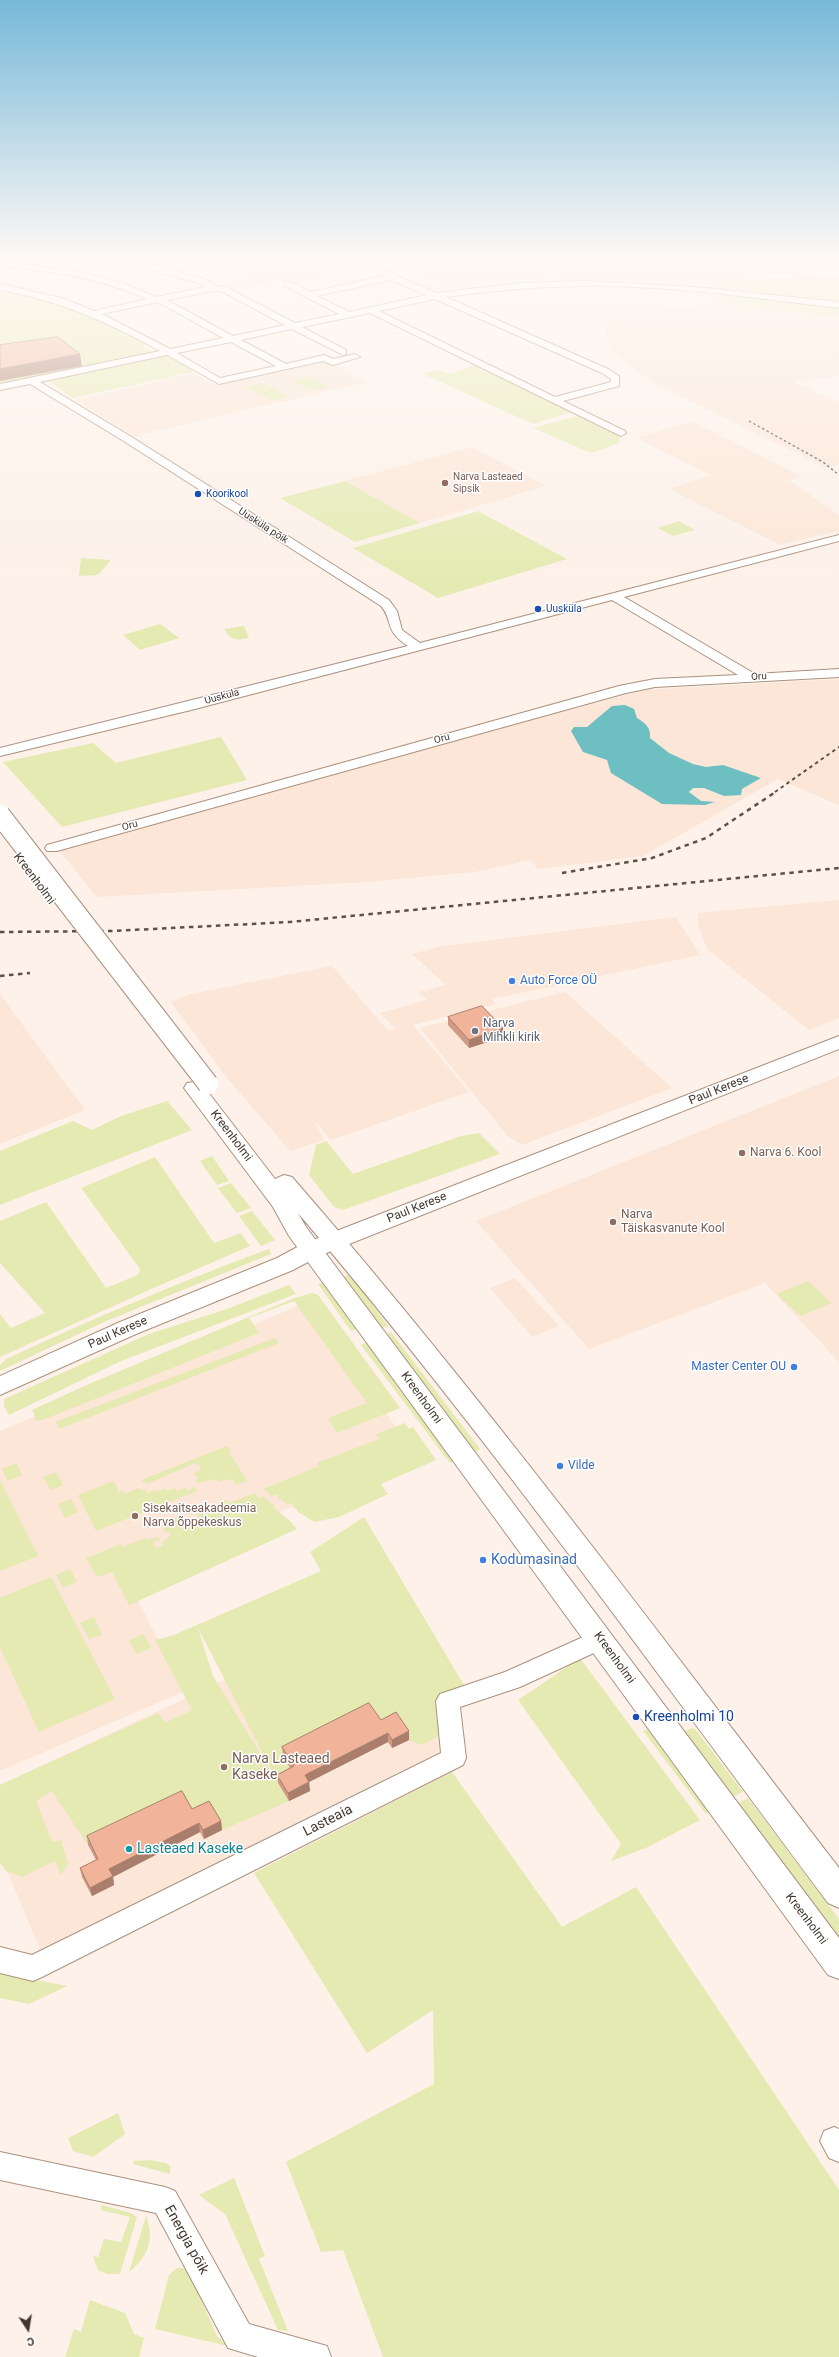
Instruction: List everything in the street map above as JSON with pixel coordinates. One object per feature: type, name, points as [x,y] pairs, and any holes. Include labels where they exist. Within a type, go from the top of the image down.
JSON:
[{"type":"main road","name":"Kreenholmi","points":[[0,816],[201,1086],[282,1204],[297,1231],[323,1245],[500,1444],[839,1893]]},
{"type":"main road","name":"Kreenholmi","points":[[0,835],[201,1086]]},
{"type":"main road","name":"Paul Kerese","points":[[0,1386],[128,1328],[285,1264],[323,1245],[839,1042]]},
{"type":"main road","name":"Kreenholmi","points":[[323,1245],[601,1639],[723,1808],[839,1964]]},
{"type":"street","points":[[0,387],[108,365]]},
{"type":"street","points":[[191,365],[219,381],[294,365]]},
{"type":"street","points":[[281,365],[285,367]]},
{"type":"street","points":[[484,365],[622,433]]},
{"type":"street","points":[[555,400],[616,384],[616,378],[591,365]]},
{"type":"street","name":"Uusküla põik","points":[[32,381],[120,434],[385,603],[392,611],[395,626],[399,633],[416,646]]},
{"type":"street","name":"Uusküla","points":[[0,752],[156,714],[839,538]]},
{"type":"street","points":[[612,596],[750,677]]},
{"type":"street","name":"Oru","points":[[52,848],[624,689],[655,683],[839,673]]},
{"type":"street","name":"Lasteaia","points":[[0,1960],[34,1968],[454,1758],[448,1701],[512,1680],[601,1639]]},
{"type":"street","name":"Energia põik","points":[[0,2166],[165,2201],[239,2337],[316,2357]]},
{"type":"shaded area","points":[[296,365],[334,365],[367,382],[134,436],[76,400],[194,373],[215,384]]},
{"type":"shaded area","points":[[630,365],[839,365],[839,376],[794,382],[839,402],[839,465],[827,468],[652,382]]},
{"type":"shaded area","points":[[692,421],[801,476],[789,480],[839,515],[839,531],[780,545],[669,489],[711,475],[637,438]]},
{"type":"shaded area","name":"Narva Lasteaed Sipsik","points":[[472,447],[546,486],[420,523],[345,481]]},
{"type":"shaded area","points":[[839,679],[839,805],[778,779],[643,856],[538,869],[531,860],[474,872],[367,882],[97,897],[56,847],[644,690]]},
{"type":"shaded area","points":[[839,900],[839,1018],[809,1030],[707,949],[698,925],[698,913]]},
{"type":"shaded area","points":[[676,917],[700,955],[492,999],[496,1004],[413,1025],[469,1092],[331,1140],[313,1119],[324,1140],[290,1151],[226,1077],[171,1002],[187,995],[332,966],[388,1031],[396,1029],[380,1013],[427,1000],[419,992],[446,985],[412,954],[438,947]]},
{"type":"shaded area","points":[[565,992],[672,1088],[522,1145],[507,1135],[420,1028]]},
{"type":"shaded area","points":[[0,994],[85,1110],[0,1144]]},
{"type":"shaded area","name":"Narva 6. Kool","points":[[839,1076],[839,1362],[765,1283],[589,1349],[476,1221]]},
{"type":"shaded area","points":[[515,1278],[559,1326],[532,1337],[490,1288]]},
{"type":"shaded area","name":"Sisekaitseakadeemia Narva õppekeskus","points":[[310,1301],[414,1454],[126,1578],[185,1691],[0,1771],[0,1431]]},
{"type":"shaded area","name":"Narva Lasteaed Kaseke","points":[[375,1610],[443,1731],[445,1749],[41,1951],[0,1854],[0,1785]]},
{"type":"green space","points":[[0,365],[91,365],[0,384]]},
{"type":"green space","points":[[125,365],[183,365],[194,372],[72,398],[49,381]]},
{"type":"green space","points":[[475,365],[480,365],[572,412],[533,424],[423,374],[439,370],[450,374]]},
{"type":"green space","points":[[309,377],[329,387],[312,391],[293,381]]},
{"type":"green space","points":[[263,383],[290,397],[272,401],[246,387]]},
{"type":"green space","points":[[580,415],[618,435],[620,438],[619,443],[591,453],[533,428]]},
{"type":"green space","points":[[345,481],[420,523],[355,542],[280,498]]},
{"type":"green space","points":[[478,511],[567,559],[438,598],[353,548]]},
{"type":"green space","points":[[679,521],[695,530],[673,536],[657,528]]},
{"type":"green space","points":[[81,558],[111,560],[98,575],[79,576]]},
{"type":"green space","points":[[160,624],[179,638],[140,650],[123,635]]},
{"type":"green space","points":[[244,626],[249,638],[232,638],[224,629]]},
{"type":"green space","points":[[221,737],[247,780],[62,827],[3,762],[93,743],[116,763]]},
{"type":"green space","points":[[167,1101],[192,1130],[0,1205],[0,1151],[73,1121],[92,1130],[121,1116]]},
{"type":"green space","points":[[479,1133],[500,1154],[343,1210],[334,1207],[309,1175],[316,1145],[326,1141],[353,1174],[461,1136]]},
{"type":"green space","points":[[212,1156],[229,1181],[217,1185],[200,1161]]},
{"type":"green space","points":[[155,1157],[214,1243],[241,1233],[250,1246],[0,1357],[0,1314],[11,1328],[45,1313],[0,1263],[0,1221],[46,1202],[106,1288],[138,1275],[140,1269],[81,1188]]},
{"type":"green space","points":[[231,1183],[251,1208],[237,1213],[218,1188]]},
{"type":"green space","points":[[252,1211],[275,1240],[261,1246],[239,1216]]},
{"type":"green space","points":[[269,1249],[271,1254],[104,1322],[0,1371],[0,1365],[6,1359],[38,1344],[103,1315]]},
{"type":"green space","points":[[350,1274],[388,1326],[381,1329],[342,1277]]},
{"type":"green space","points":[[808,1281],[831,1303],[801,1316],[777,1294]]},
{"type":"green space","points":[[323,1282],[357,1329],[351,1331],[318,1284]]},
{"type":"green space","points":[[289,1285],[296,1294],[121,1361],[9,1415],[4,1406],[4,1399],[149,1334],[227,1309]]},
{"type":"green space","points":[[312,1293],[318,1295],[400,1408],[337,1433],[328,1418],[367,1403],[294,1301],[249,1318],[259,1333],[45,1419],[37,1421],[32,1410],[89,1384],[292,1299]]},
{"type":"green space","points":[[391,1332],[480,1449],[476,1452],[386,1335]]},
{"type":"green space","points":[[275,1338],[279,1343],[59,1429],[56,1422]]},
{"type":"green space","points":[[367,1342],[454,1461],[450,1463],[361,1345]]},
{"type":"green space","points":[[405,1423],[409,1429],[413,1427],[436,1460],[381,1484],[388,1494],[339,1517],[314,1522],[298,1512],[296,1508],[294,1509],[292,1503],[287,1504],[281,1499],[279,1500],[278,1494],[272,1496],[263,1489],[319,1466],[317,1463],[379,1439],[376,1434]]},
{"type":"green space","points":[[227,1446],[231,1451],[229,1452],[247,1481],[236,1485],[233,1480],[229,1481],[227,1479],[218,1482],[216,1479],[197,1483],[196,1480],[199,1478],[193,1474],[201,1470],[199,1464],[196,1465],[195,1463],[147,1484],[141,1480]]},
{"type":"green space","points":[[16,1463],[22,1475],[8,1481],[2,1469]]},
{"type":"green space","points":[[56,1472],[63,1485],[51,1490],[43,1477]]},
{"type":"green space","points":[[0,1480],[38,1556],[0,1571]]},
{"type":"green space","points":[[114,1481],[118,1490],[116,1493],[123,1490],[125,1494],[139,1488],[141,1491],[145,1489],[147,1493],[165,1489],[167,1491],[175,1488],[177,1491],[186,1488],[188,1491],[195,1487],[197,1491],[96,1531],[78,1495]]},
{"type":"green space","points":[[255,1493],[258,1498],[263,1497],[275,1506],[273,1507],[297,1529],[129,1605],[112,1572],[97,1577],[86,1558],[121,1544],[122,1547],[146,1538],[148,1540],[158,1537],[160,1540],[153,1542],[156,1548],[163,1545],[162,1542],[171,1535],[169,1531],[166,1533],[161,1524],[176,1518],[181,1527],[199,1519],[196,1512],[227,1500],[229,1503]]},
{"type":"green space","points":[[71,1499],[78,1512],[65,1518],[58,1504]]},
{"type":"green space","name":"Narva Lasteaed Kaseke","points":[[364,1517],[464,1685],[441,1698],[446,1732],[422,1745],[409,1740],[396,1721],[283,1756],[294,1775],[278,1784],[289,1801],[222,1830],[210,1810],[88,1845],[52,1791],[36,1801],[52,1842],[61,1840],[68,1864],[61,1875],[55,1861],[22,1877],[6,1871],[0,1863],[0,1785],[158,1713],[165,1723],[192,1710],[155,1640],[174,1635],[321,1571],[310,1552]],"holes":[[[198,1628],[274,1775],[213,1676]]]},
{"type":"green space","points":[[70,1569],[77,1582],[63,1588],[56,1575]]},
{"type":"green space","points":[[51,1577],[115,1699],[39,1732],[0,1647],[0,1598]]},
{"type":"green space","points":[[94,1617],[102,1634],[89,1639],[80,1623]]},
{"type":"green space","points":[[143,1634],[151,1648],[137,1654],[129,1640]]},
{"type":"green space","points":[[580,1658],[700,1820],[648,1847],[611,1861],[621,1844],[518,1700]]},
{"type":"green space","points":[[652,1727],[712,1809],[706,1814],[643,1731]]},
{"type":"green space","points":[[692,1728],[696,1730],[743,1792],[730,1798],[684,1731]]},
{"type":"green space","points":[[452,1772],[562,1927],[636,1887],[839,2190],[839,2357],[383,2357],[343,2250],[321,2252],[286,2162],[434,2084],[433,2010],[367,2053],[254,1873]]},
{"type":"green space","points":[[748,1798],[839,1919],[839,1943],[735,1805]]},
{"type":"green space","points":[[0,1973],[67,1986],[29,2004],[0,1998]]},
{"type":"green space","points":[[118,2113],[125,2134],[93,2157],[73,2151],[68,2138]]},
{"type":"green space","points":[[150,2160],[165,2163],[170,2166],[170,2174],[133,2164],[134,2161]]},
{"type":"green space","points":[[234,2178],[265,2256],[259,2259],[288,2331],[278,2330],[225,2214],[199,2195]]},
{"type":"green space","points":[[102,2205],[131,2213],[137,2217],[120,2274],[107,2274],[98,2270],[93,2256],[98,2257],[104,2239],[121,2242],[130,2217],[100,2210]]},
{"type":"green space","points":[[146,2216],[150,2232],[148,2247],[141,2260],[129,2272]]},
{"type":"green space","points":[[177,2268],[184,2268],[189,2272],[217,2336],[228,2346],[155,2329],[169,2275]]},
{"type":"green space","points":[[90,2300],[125,2313],[134,2334],[144,2338],[139,2357],[65,2357],[74,2329],[81,2332]]},
{"type":"water","points":[[625,705],[634,709],[637,718],[645,724],[650,731],[650,738],[669,753],[693,764],[706,767],[723,765],[761,778],[742,789],[741,795],[724,796],[704,788],[693,788],[689,792],[701,801],[715,802],[705,805],[662,804],[611,773],[607,760],[583,752],[571,731],[574,727],[587,727],[612,706]]},
{"type":"building","points":[[0,365],[21,365],[0,369]]},
{"type":"building","points":[[482,1006],[503,1028],[469,1040],[448,1017]]},
{"type":"building","points":[[369,1703],[381,1720],[396,1712],[409,1731],[392,1740],[388,1733],[305,1775],[309,1782],[288,1793],[277,1775],[294,1766],[282,1747]]},
{"type":"building","name":"Lasteaed Kaseke","points":[[182,1791],[192,1809],[209,1801],[221,1821],[203,1830],[199,1823],[109,1869],[113,1876],[90,1888],[80,1868],[98,1859],[87,1836]]},
{"type":"railway","points":[[749,421],[823,462],[839,475]]},
{"type":"railway","points":[[775,792],[839,747]]},
{"type":"railway","points":[[562,873],[652,858],[706,838],[777,791]]},
{"type":"railway","points":[[0,932],[112,931],[290,922],[839,868]]},
{"type":"railway","points":[[0,976],[30,973]]},
{"type":"place","name":"Narva Lasteaed Sipsik","points":[[445,483]]},
{"type":"place","name":"Koorikool","points":[[198,494]]},
{"type":"place","name":"Uusküla","points":[[538,609]]},
{"type":"place","name":"Auto Force OÜ","points":[[512,981]]},
{"type":"place","name":"Narva Mihkli kirik","points":[[475,1031]]},
{"type":"place","name":"Narva 6. Kool","points":[[742,1153]]},
{"type":"place","name":"Narva Täiskasvanute Kool","points":[[613,1222]]},
{"type":"place","name":"Master Center OU","points":[[794,1367]]},
{"type":"place","name":"Vilde","points":[[560,1466]]},
{"type":"place","name":"Sisekaitseakadeemia Narva õppekeskus","points":[[135,1516]]},
{"type":"place","name":"Kodumasinad","points":[[483,1560]]},
{"type":"place","name":"Kreenholmi 10","points":[[636,1717]]},
{"type":"place","name":"Narva Lasteaed Kaseke","points":[[224,1767]]},
{"type":"place","name":"Lasteaed Kaseke","points":[[129,1849]]}]
